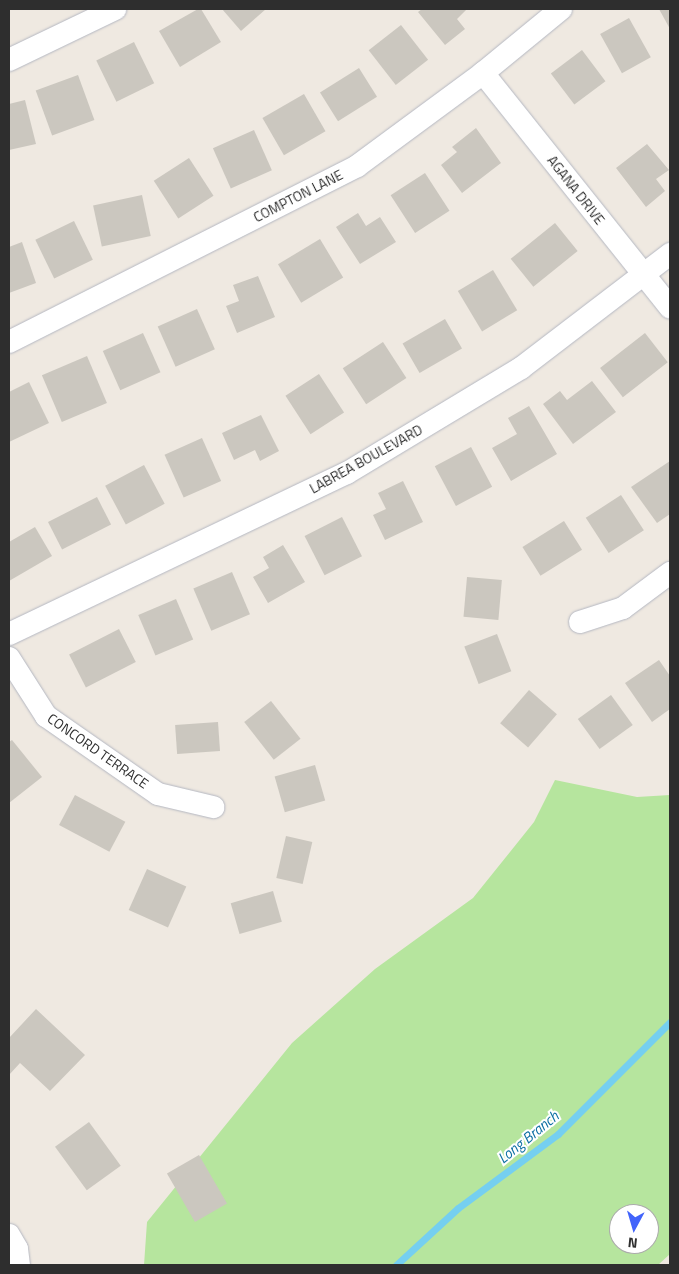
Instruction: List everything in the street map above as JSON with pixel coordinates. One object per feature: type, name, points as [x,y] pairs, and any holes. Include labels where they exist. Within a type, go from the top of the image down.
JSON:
[{"type":"street","points":[[9,60],[115,9]]},
{"type":"street","name":"COMPTON LANE","points":[[9,342],[357,166],[483,73],[561,9]]},
{"type":"street","name":"AGANA DRIVE","points":[[483,73],[643,276],[670,307]]},
{"type":"street","name":"LABREA BOULEVARD","points":[[9,634],[348,473],[522,368],[670,254]]},
{"type":"street","points":[[580,622],[623,608],[670,573]]},
{"type":"street","name":"CONCORD TERRACE","points":[[9,658],[46,716],[158,794],[213,807]]},
{"type":"street","points":[[9,1235],[17,1249],[19,1265]]},
{"type":"green space","points":[[555,780],[637,797],[670,795],[670,1254],[658,1265],[144,1265],[147,1222],[292,1043],[375,969],[473,898],[534,822]]},
{"type":"building","points":[[201,9],[221,42],[180,67],[159,31]]},
{"type":"building","points":[[222,9],[266,9],[241,31]]},
{"type":"building","points":[[422,9],[467,9],[457,19],[465,29],[445,45],[418,12]]},
{"type":"building","points":[[659,9],[670,9],[670,29]]},
{"type":"building","points":[[629,18],[651,57],[622,73],[600,34]]},
{"type":"building","points":[[401,25],[428,60],[396,85],[369,50]]},
{"type":"building","points":[[134,42],[154,83],[116,102],[96,60]]},
{"type":"building","points":[[582,50],[605,81],[574,105],[551,73]]},
{"type":"building","points":[[359,68],[377,97],[338,121],[320,92]]},
{"type":"building","points":[[78,75],[94,120],[52,135],[36,90]]},
{"type":"building","points":[[304,94],[326,131],[284,155],[262,118]]},
{"type":"building","points":[[25,100],[36,144],[9,150],[9,104]]},
{"type":"building","points":[[476,128],[501,163],[462,193],[441,165],[457,152],[452,147]]},
{"type":"building","points":[[254,130],[272,170],[231,188],[213,148]]},
{"type":"building","points":[[647,144],[669,170],[656,179],[665,191],[646,207],[616,168]]},
{"type":"building","points":[[189,158],[214,196],[178,219],[154,181]]},
{"type":"building","points":[[425,173],[450,211],[415,233],[391,195]]},
{"type":"building","points":[[142,195],[151,236],[102,246],[93,205]]},
{"type":"building","points":[[358,213],[366,226],[380,217],[396,242],[360,264],[336,227]]},
{"type":"building","points":[[74,221],[93,260],[54,278],[35,240]]},
{"type":"building","points":[[555,223],[578,251],[533,287],[511,259]]},
{"type":"building","points":[[320,239],[343,278],[301,303],[278,264]]},
{"type":"building","points":[[22,242],[36,283],[9,293],[9,247]]},
{"type":"building","points":[[493,270],[517,310],[482,331],[458,291]]},
{"type":"building","points":[[258,276],[275,317],[237,333],[226,306],[239,301],[233,285]]},
{"type":"building","points":[[197,309],[215,349],[176,367],[158,326]]},
{"type":"building","points":[[445,319],[462,348],[420,373],[403,344]]},
{"type":"building","points":[[143,333],[160,372],[120,390],[103,351]]},
{"type":"building","points":[[645,333],[668,362],[623,397],[600,368]]},
{"type":"building","points":[[383,342],[406,378],[366,404],[343,368]]},
{"type":"building","points":[[87,356],[107,403],[62,422],[42,375]]},
{"type":"building","points":[[319,374],[344,413],[311,434],[285,396]]},
{"type":"building","points":[[592,381],[616,412],[573,444],[543,404],[560,391],[567,400]]},
{"type":"building","points":[[29,382],[49,423],[9,442],[9,392]]},
{"type":"building","points":[[529,406],[557,454],[511,481],[492,448],[517,434],[508,418]]},
{"type":"building","points":[[261,415],[279,451],[260,461],[255,450],[234,460],[222,433]]},
{"type":"building","points":[[202,438],[221,481],[184,498],[165,455]]},
{"type":"building","points":[[471,447],[492,487],[456,506],[435,466]]},
{"type":"building","points":[[670,461],[670,514],[657,523],[631,487]]},
{"type":"building","points":[[144,465],[165,504],[126,525],[105,486]]},
{"type":"building","points":[[403,481],[423,522],[385,540],[373,515],[386,509],[378,493]]},
{"type":"building","points":[[621,495],[644,530],[609,553],[586,518]]},
{"type":"building","points":[[97,497],[111,525],[62,550],[48,522]]},
{"type":"building","points":[[342,517],[362,556],[325,575],[305,536]]},
{"type":"building","points":[[564,521],[582,550],[540,576],[522,547]]},
{"type":"building","points":[[35,527],[52,556],[9,581],[9,542]]},
{"type":"building","points":[[283,545],[305,582],[268,603],[253,577],[269,568],[263,557]]},
{"type":"building","points":[[232,572],[250,614],[211,631],[193,588]]},
{"type":"building","points":[[467,577],[502,580],[498,620],[464,617]]},
{"type":"building","points":[[176,599],[193,640],[155,656],[138,615]]},
{"type":"building","points":[[119,629],[136,662],[86,687],[69,654]]},
{"type":"building","points":[[497,634],[511,671],[479,684],[464,647]]},
{"type":"building","points":[[659,660],[670,676],[670,709],[652,722],[625,683]]},
{"type":"building","points":[[529,690],[557,714],[528,747],[500,723]]},
{"type":"building","points":[[611,695],[633,725],[600,749],[578,719]]},
{"type":"building","points":[[271,701],[301,739],[274,760],[244,722]]},
{"type":"building","points":[[218,722],[220,751],[177,754],[175,725]]},
{"type":"building","points":[[12,740],[42,777],[9,803],[9,742]]},
{"type":"building","points":[[315,765],[325,801],[285,812],[275,777]]},
{"type":"building","points":[[75,795],[125,822],[109,852],[59,825]]},
{"type":"building","points":[[286,836],[312,842],[303,884],[276,878]]},
{"type":"building","points":[[147,869],[186,886],[168,928],[129,910]]},
{"type":"building","points":[[273,891],[282,922],[240,934],[231,903]]},
{"type":"building","points":[[36,1009],[85,1055],[50,1091],[20,1063],[9,1075],[9,1038]]},
{"type":"building","points":[[89,1122],[121,1166],[87,1190],[55,1147]]},
{"type":"building","points":[[199,1155],[227,1203],[195,1222],[167,1174]]},
{"type":"waterway","name":"Long Branch","points":[[396,1265],[458,1208],[558,1134],[670,1022]]}]
